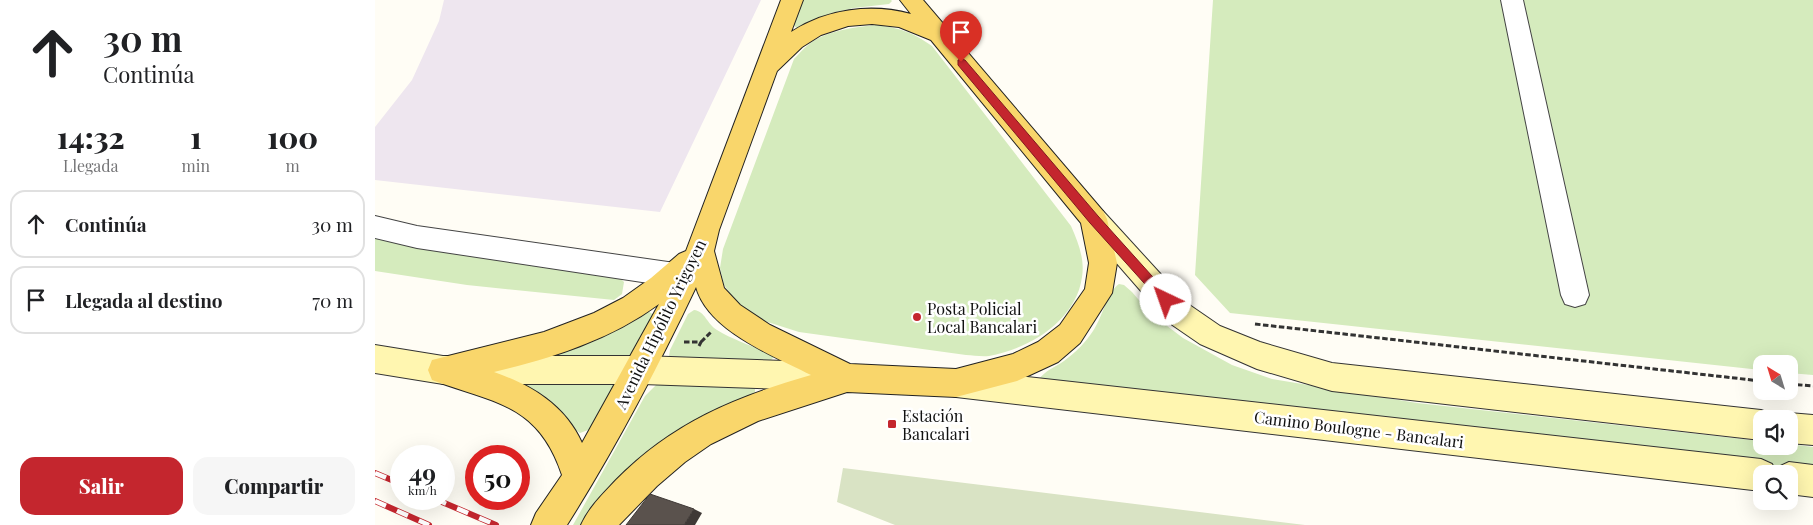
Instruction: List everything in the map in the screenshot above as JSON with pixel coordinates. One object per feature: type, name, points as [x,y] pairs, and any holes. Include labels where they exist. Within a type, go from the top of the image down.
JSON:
[{"type":"main road","name":"Avenida Hipólito Yrigoyen","points":[[548,525],[579,479],[642,370],[700,251],[764,70],[792,0]]},
{"type":"main road","points":[[911,0],[937,34],[1094,219],[1178,313],[1209,335],[1257,356],[1333,377],[1753,423]]},
{"type":"main road","points":[[764,70],[802,35],[841,20],[869,16],[894,18],[912,22],[937,34]]},
{"type":"main road","points":[[443,370],[642,370],[956,383],[1017,367],[1048,352],[1070,334],[1098,293],[1103,263],[1094,219]]},
{"type":"main road","points":[[443,370],[537,348],[578,335],[603,324],[640,303],[675,275],[700,251],[712,294],[730,314],[760,334],[847,378]]},
{"type":"main road","points":[[375,359],[443,370],[505,389],[535,408],[553,423],[566,444],[579,479]]},
{"type":"main road","points":[[597,525],[632,487],[698,433],[740,413],[847,378]]},
{"type":"main road","name":"Camino Boulogne - Bancalari","points":[[956,383],[1753,474]]},
{"type":"main road","points":[[1798,429],[1813,430]]},
{"type":"main road","points":[[1798,479],[1813,481]]},
{"type":"street","points":[[1512,0],[1575,295]]},
{"type":"street","points":[[375,227],[417,237],[675,275]]},
{"type":"path","points":[[1252,324],[1753,379]]},
{"type":"path","points":[[1798,385],[1813,386]]},
{"type":"shaded area","points":[[444,0],[761,0],[660,212],[375,180],[375,127],[412,80],[439,21]]},
{"type":"green space","points":[[803,0],[892,1],[889,4],[854,8],[832,13],[797,28],[794,26]]},
{"type":"green space","points":[[1213,0],[1813,0],[1813,375],[1798,374],[1798,355],[1753,355],[1753,369],[1230,313],[1195,275]]},
{"type":"green space","points":[[876,25],[905,31],[932,46],[1071,226],[1083,264],[1078,293],[1071,307],[1060,319],[1034,340],[1020,347],[989,356],[980,356],[799,332],[752,317],[736,302],[724,285],[720,268],[723,249],[794,59],[808,45],[822,36]]},
{"type":"green space","points":[[375,233],[619,277],[624,282],[622,294],[614,300],[467,285],[375,271]]},
{"type":"green space","points":[[1119,284],[1124,285],[1150,313],[1183,338],[1232,365],[1272,379],[1417,403],[1753,440],[1753,455],[1798,455],[1798,445],[1813,447],[1813,470],[1798,468],[1798,465],[1768,465],[1044,385],[1039,379],[1041,376],[1068,358],[1087,339],[1096,326],[1115,287]]},
{"type":"green space","points":[[694,310],[701,313],[717,330],[775,356],[771,360],[672,360],[669,356],[670,350],[688,314]]},
{"type":"green space","points":[[648,311],[655,316],[639,353],[625,362],[540,355],[603,336],[627,325]]},
{"type":"green space","points":[[520,382],[611,383],[615,386],[591,429],[580,433],[511,384]]},
{"type":"green space","points":[[666,383],[755,387],[755,392],[751,397],[582,525],[573,525],[645,396],[656,385]]},
{"type":"green space","points":[[843,468],[1305,525],[895,525],[837,502]]},
{"type":"building","points":[[650,494],[694,509],[684,525],[626,525]]},
{"type":"railway","points":[[375,473],[390,479]]},
{"type":"railway","points":[[375,501],[429,525]]},
{"type":"railway","points":[[455,508],[496,525]]},
{"type":"place","name":"Posta Policial Local Bancalari","points":[[917,317]]},
{"type":"place","name":"Estación Bancalari","points":[[892,424]]},
{"type":"route","points":[[961,62],[1094,219],[1166,300]]}]
